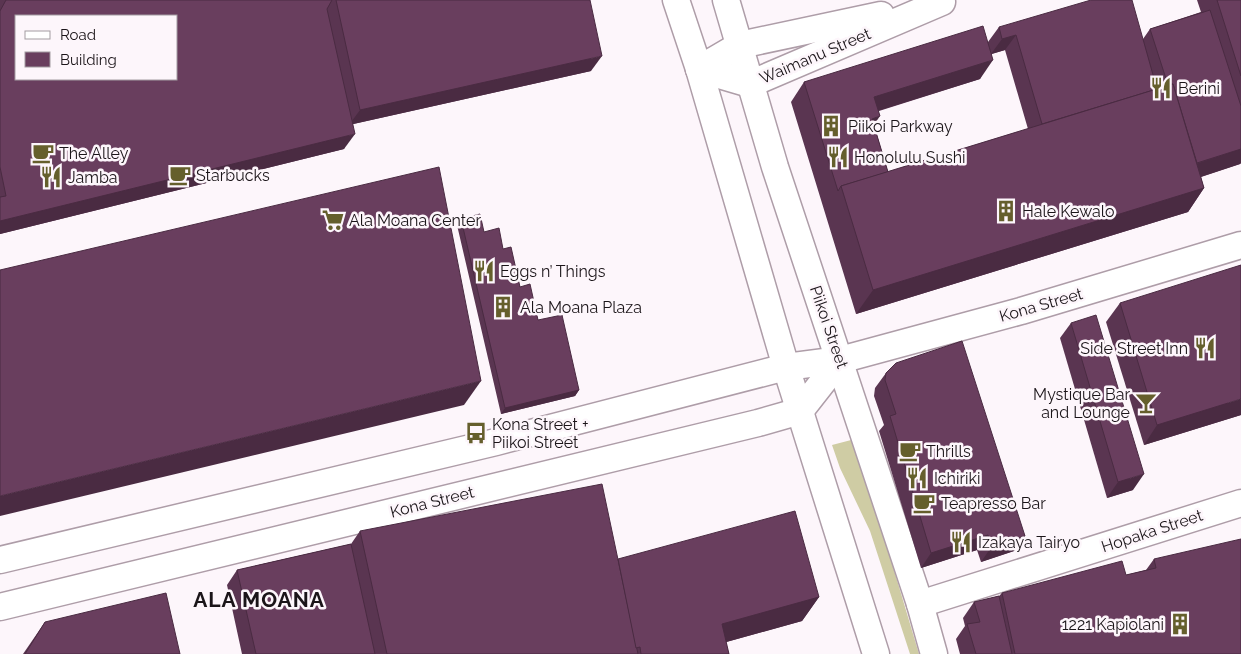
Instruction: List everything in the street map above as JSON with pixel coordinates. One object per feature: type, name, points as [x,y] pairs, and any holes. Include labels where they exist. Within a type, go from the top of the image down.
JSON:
[{"type":"street","points":[[676,0],[699,69],[786,367],[876,654]]},
{"type":"street","name":"Piikoi Street","points":[[726,0],[750,84],[920,604],[934,654]]},
{"type":"street","name":"Waimanu Street","points":[[699,69],[740,45],[945,1]]},
{"type":"street","name":"Waimanu Street","points":[[699,69],[750,84],[945,1]]},
{"type":"street","name":"Kona Street","points":[[0,560],[496,442],[786,367],[840,360],[1021,311],[1241,245]]},
{"type":"street","points":[[800,411],[840,360]]},
{"type":"street","name":"Kona Street","points":[[0,606],[758,424],[800,411]]},
{"type":"street","name":"Hopaka Street","points":[[920,604],[1241,503]]},
{"type":"shaded area","points":[[855,439],[919,654],[910,654],[870,531],[840,468],[832,445]]},
{"type":"building","points":[[6,0],[332,0],[327,9],[355,134],[0,221],[0,197],[6,196],[0,167],[0,11]]},
{"type":"building","points":[[336,0],[590,0],[602,56],[360,110]]},
{"type":"building","points":[[1091,0],[1132,0],[1157,89],[1042,124],[1016,35],[1002,39],[999,27]]},
{"type":"building","points":[[1217,0],[1241,0],[1241,76]]},
{"type":"building","points":[[1210,10],[1241,106],[1241,149],[1197,163],[1173,84],[1168,85],[1150,29]]},
{"type":"building","name":"Piikoi Parkway","points":[[983,26],[993,60],[874,97],[880,116],[872,119],[888,172],[841,186],[838,191],[804,82]]},
{"type":"building","name":"Hale Kewalo","points":[[1173,84],[1204,188],[873,290],[841,186]]},
{"type":"building","points":[[439,167],[481,381],[0,496],[0,270]]},
{"type":"building","name":"Ala Moana Plaza","points":[[480,214],[484,232],[499,228],[503,249],[511,247],[520,287],[530,284],[538,320],[562,315],[579,390],[505,408],[461,219]]},
{"type":"building","points":[[1241,265],[1241,399],[1157,425],[1120,303]]},
{"type":"building","points":[[1096,315],[1144,474],[1118,482],[1071,323]]},
{"type":"building","points":[[962,341],[1025,536],[992,546],[988,535],[931,553],[890,416],[896,414],[885,380],[886,373],[896,363]]},
{"type":"building","points":[[602,484],[638,654],[387,654],[360,531]]},
{"type":"building","points":[[795,511],[819,597],[722,624],[729,654],[641,654],[640,647],[636,648],[618,559]]},
{"type":"building","points":[[1241,539],[1241,654],[1015,654],[1002,593],[1122,561],[1126,575],[1156,568],[1154,559]]},
{"type":"building","points":[[351,544],[375,654],[256,654],[237,570]]},
{"type":"building","points":[[166,593],[180,654],[25,654],[45,622]]},
{"type":"building","points":[[999,596],[1012,654],[976,654],[967,624],[980,622],[974,602]]},
{"type":"place","name":"Berini","points":[[1161,88]]},
{"type":"place","name":"Piikoi Parkway","points":[[831,126]]},
{"type":"place","name":"The Alley","points":[[43,153]]},
{"type":"place","name":"Honolulu Sushi","points":[[838,157]]},
{"type":"place","name":"Starbucks","points":[[180,175]]},
{"type":"place","name":"Jamba","points":[[51,177]]},
{"type":"place","name":"Hale Kewalo","points":[[1006,211]]},
{"type":"place","name":"Ala Moana Center","points":[[333,220]]},
{"type":"place","name":"Eggs n’ Things","points":[[484,271]]},
{"type":"place","name":"Ala Moana Plaza","points":[[503,307]]},
{"type":"place","name":"Side Street Inn","points":[[1205,348]]},
{"type":"place","name":"Mystique Bar and Lounge","points":[[1146,403]]},
{"type":"place","name":"Kona Street + Piikoi Street","points":[[476,433]]},
{"type":"place","name":"Thrills","points":[[910,451]]},
{"type":"place","name":"Ichiriki","points":[[917,478]]},
{"type":"place","name":"Teapresso Bar","points":[[924,503]]},
{"type":"place","name":"Izakaya Tairyo","points":[[961,542]]},
{"type":"place","name":"1221 Kapiolani","points":[[1180,624]]},
{"type":"district","name":"ALA MOANA","points":[[259,599]]}]
